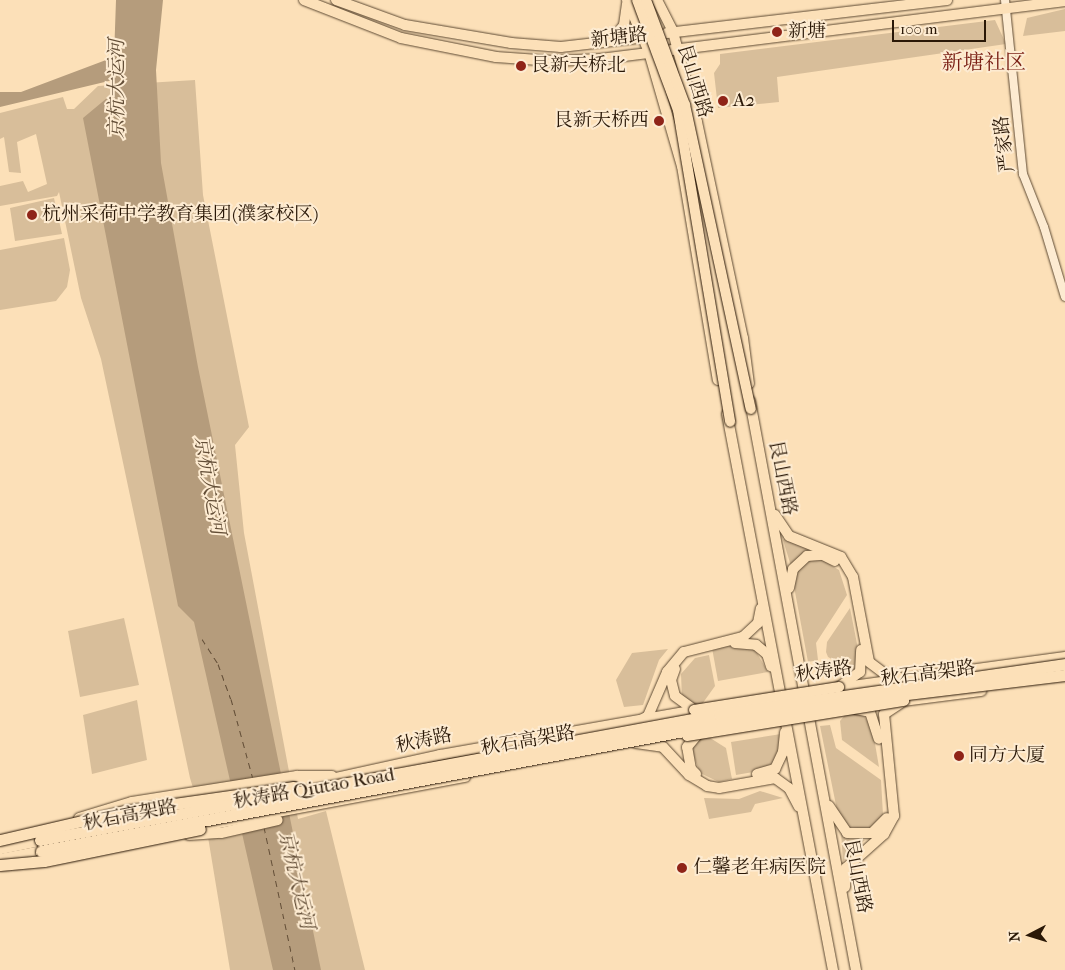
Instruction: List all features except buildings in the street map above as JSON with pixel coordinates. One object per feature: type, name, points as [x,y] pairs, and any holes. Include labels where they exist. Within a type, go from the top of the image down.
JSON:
[{"type":"highway","name":"秋石高架路","points":[[0,848],[700,718],[1065,664]]},
{"type":"highway","name":"秋石高架路","points":[[0,859],[721,724],[874,698],[1065,677]]},
{"type":"highway","points":[[0,841],[125,811],[300,786]]},
{"type":"highway","points":[[0,864],[44,861],[235,821]]},
{"type":"main road","name":"新塘路","points":[[304,0],[401,38],[496,57],[553,61],[678,49],[1007,3],[1065,2]]},
{"type":"main road","name":"新塘路","points":[[336,0],[404,25],[455,36],[561,47],[947,0]]},
{"type":"main road","name":"艮山西路","points":[[630,0],[649,52],[682,166],[710,338],[730,422]]},
{"type":"main road","name":"艮山西路","points":[[630,0],[678,110],[730,422],[834,970]]},
{"type":"main road","points":[[612,41],[624,24],[630,0]]},
{"type":"main road","name":"艮山西路","points":[[646,0],[685,105],[751,409],[856,970]]},
{"type":"main road","name":"艮山西路","points":[[657,0],[673,32],[678,49],[743,338],[751,409]]},
{"type":"main road","points":[[770,506],[789,536],[841,558],[853,577],[869,662],[885,674],[904,679]]},
{"type":"main road","points":[[788,607],[790,576],[807,556],[830,557],[843,570],[848,580],[862,664],[856,677],[839,687]]},
{"type":"main road","points":[[636,723],[648,716],[667,672],[684,652],[743,637],[758,623],[762,614],[756,559]]},
{"type":"main road","points":[[694,710],[675,696],[671,680],[676,665],[694,651],[738,642],[756,645],[767,654],[780,686]]},
{"type":"main road","name":"秋涛路","points":[[311,779],[340,777],[440,755],[636,723],[694,710],[839,687],[1065,657]]},
{"type":"main road","points":[[644,742],[1065,677]]},
{"type":"main road","points":[[844,903],[846,868],[884,834],[894,816],[894,791],[882,723],[888,709],[904,701]]},
{"type":"main road","points":[[822,790],[838,825],[847,833],[872,833],[886,818],[888,792],[878,735],[870,712],[855,709]]},
{"type":"main road","points":[[698,734],[687,747],[691,769],[699,777],[718,782],[775,769],[784,752],[787,718]]},
{"type":"main road","points":[[644,742],[663,747],[689,775],[707,786],[719,788],[763,778],[783,782],[794,796],[807,832]]},
{"type":"main road","name":"秋涛路 Qiutao Road","points":[[207,830],[235,821],[431,785],[644,742]]},
{"type":"main road","points":[[0,841],[300,786],[311,779]]},
{"type":"main road","points":[[63,830],[80,817],[105,808],[202,792],[311,779]]},
{"type":"main road","points":[[0,864],[79,849],[299,814],[311,807]]},
{"type":"street","name":"严家路","points":[[1007,3],[1023,174],[1044,227],[1065,297]]},
{"type":"shaded area","points":[[1065,9],[1065,31],[1023,36],[1027,18]]},
{"type":"shaded area","points":[[995,20],[1006,44],[777,77],[779,102],[718,108],[714,73],[720,64],[720,54]]},
{"type":"shaded area","points":[[195,80],[203,195],[249,427],[235,445],[244,533],[298,819],[326,811],[365,970],[230,970],[208,837],[190,778],[101,359],[81,298],[59,192],[57,196],[0,206],[0,186],[23,181],[28,192],[47,184],[36,134],[17,142],[21,173],[9,172],[4,137],[0,139],[0,113],[63,97],[67,109],[74,109],[98,86]]},
{"type":"shaded area","points":[[54,198],[62,234],[15,241],[10,208]]},
{"type":"shaded area","points":[[64,238],[70,270],[67,287],[56,301],[0,310],[0,250]]},
{"type":"shaded area","points":[[786,538],[808,548],[791,566],[783,540]]},
{"type":"shaded area","points":[[821,559],[839,570],[847,595],[816,643],[818,660],[808,662],[793,581],[795,572],[808,561]]},
{"type":"shaded area","points":[[850,608],[858,649],[857,668],[851,675],[848,668],[828,657],[826,652],[827,642]]},
{"type":"shaded area","points":[[124,618],[139,685],[80,697],[68,631]]},
{"type":"shaded area","points":[[734,644],[754,648],[768,672],[718,681],[712,648]]},
{"type":"shaded area","points":[[668,649],[659,660],[643,705],[624,707],[616,680],[632,653]]},
{"type":"shaded area","points":[[709,655],[715,686],[700,707],[682,699],[681,674],[695,658]]},
{"type":"shaded area","points":[[137,700],[147,760],[92,774],[83,715]]},
{"type":"shaded area","points":[[860,712],[872,726],[879,767],[842,740],[840,721],[845,715]]},
{"type":"shaded area","points":[[830,725],[836,748],[881,780],[883,815],[869,829],[847,827],[837,810],[820,726]]},
{"type":"shaded area","points":[[704,734],[726,748],[732,779],[719,782],[700,773],[691,749]]},
{"type":"shaded area","points":[[781,734],[777,760],[759,771],[736,775],[731,742]]},
{"type":"shaded area","points":[[760,791],[783,798],[755,804],[751,812],[709,819],[704,798],[739,799]]},
{"type":"shaded area","points":[[841,832],[850,839],[865,840],[843,861]]},
{"type":"water","name":"京杭大运河","points":[[116,0],[163,0],[156,70],[161,163],[198,367],[321,970],[273,970],[194,622],[178,606],[83,118],[113,93],[113,80],[0,107],[0,92],[21,92],[114,57]]},
{"type":"ferry route","points":[[202,639],[218,664],[231,699],[253,779]]},
{"type":"ferry route","points":[[264,827],[295,970]]},
{"type":"place","name":"新塘","points":[[777,32]]},
{"type":"place","name":"艮新天桥北","points":[[521,66]]},
{"type":"place","name":"A2","points":[[723,101]]},
{"type":"place","name":"艮新天桥西","points":[[659,121]]},
{"type":"place","name":"杭州采荷中学教育集团(濮家校区)","points":[[32,215]]},
{"type":"place","name":"同方大厦","points":[[959,756]]},
{"type":"place","name":"仁馨老年病医院","points":[[682,868]]},
{"type":"district","name":"新塘社区","points":[[984,62]]}]
